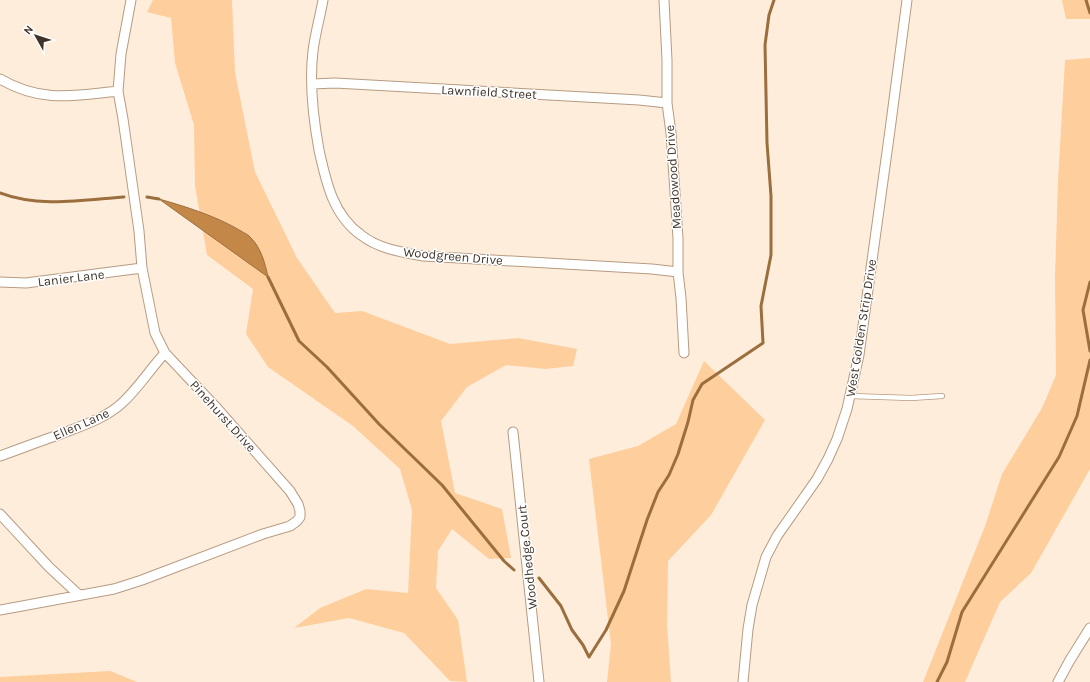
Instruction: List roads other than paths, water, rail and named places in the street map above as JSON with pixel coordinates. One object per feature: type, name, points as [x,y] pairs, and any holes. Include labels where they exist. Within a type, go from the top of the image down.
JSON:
[{"type":"street","name":"Pinehurst Drive","points":[[0,610],[114,589],[142,580],[263,534],[290,526],[300,517],[298,504],[290,491],[215,406],[165,353],[155,333],[142,268],[139,231],[124,119],[118,91],[121,54],[130,0]]},
{"type":"street","name":"Woodgreen Drive","points":[[323,0],[313,51],[313,118],[324,174],[330,193],[338,210],[348,224],[360,235],[374,243],[397,252],[423,256],[652,269],[678,272]]},
{"type":"street","name":"Meadowood Drive","points":[[664,0],[667,60],[667,103],[672,133],[678,238],[678,272],[684,353]]},
{"type":"street","name":"West Golden Strip Drive","points":[[743,682],[747,636],[752,605],[766,557],[777,536],[817,479],[828,459],[837,439],[850,396],[859,355],[907,0]]},
{"type":"street","points":[[0,79],[20,89],[41,95],[72,96],[118,91]]},
{"type":"street","name":"Lawnfield Street","points":[[312,84],[343,84],[638,100],[667,103]]},
{"type":"street","name":"Lanier Lane","points":[[0,282],[17,284],[142,268]]},
{"type":"street","name":"Ellen Lane","points":[[0,456],[74,429],[110,412],[128,397],[142,382],[152,367],[165,353]]},
{"type":"street","name":"Woodhedge Court","points":[[513,432],[539,682]]},
{"type":"street","points":[[0,514],[49,567],[79,595]]},
{"type":"street","points":[[1058,682],[1090,628]]},
{"type":"lane","points":[[850,396],[911,398],[942,396]]},
{"type":"waterway","points":[[589,657],[606,630],[624,591],[647,520],[658,492],[669,475],[678,454],[693,400],[702,384],[763,343],[761,306],[771,255],[771,196],[767,143],[765,45],[769,15],[774,0]]},
{"type":"waterway","points":[[1086,0],[1090,13]]},
{"type":"waterway","points":[[0,193],[15,198],[46,202],[124,197]]},
{"type":"waterway","points":[[147,197],[159,199]]},
{"type":"waterway","points":[[268,277],[299,341],[327,367],[379,424],[442,485],[504,561],[514,570]]},
{"type":"waterway","points":[[1090,282],[1083,310],[1090,351]]},
{"type":"waterway","points":[[937,682],[947,662],[962,612],[1059,457],[1077,416],[1090,360]]},
{"type":"waterway","points":[[539,578],[561,606],[572,630],[583,645],[589,657]]}]
